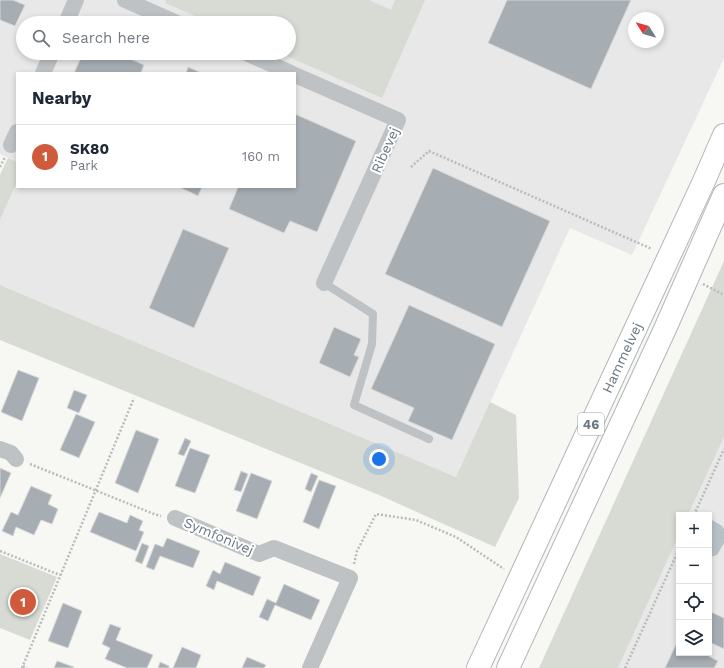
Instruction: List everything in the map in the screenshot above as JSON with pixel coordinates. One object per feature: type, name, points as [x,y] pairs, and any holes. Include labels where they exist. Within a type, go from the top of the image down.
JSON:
[{"type":"main road","name":"Hammelvej","points":[[478,668],[704,181],[724,134]]},
{"type":"main road","name":"Hammelvej","points":[[508,668],[724,195]]},
{"type":"street","points":[[69,16],[76,0]]},
{"type":"street","points":[[125,0],[161,16]]},
{"type":"street","points":[[43,72],[49,60]]},
{"type":"street","points":[[262,60],[289,72]]},
{"type":"street","name":"Ribevej","points":[[296,75],[398,120],[324,283]]},
{"type":"street","points":[[0,448],[11,453],[16,459]]},
{"type":"street","name":"Symfonivej","points":[[175,518],[259,554],[274,548],[350,578]]},
{"type":"street","points":[[310,668],[350,578]]},
{"type":"lane","points":[[324,283],[373,314],[372,344],[354,405],[429,439]]},
{"type":"path","points":[[411,167],[429,151],[668,256]]},
{"type":"path","points":[[688,276],[724,295]]},
{"type":"path","points":[[27,668],[22,667],[134,398]]},
{"type":"path","points":[[695,512],[724,449]]},
{"type":"path","points":[[16,459],[154,514],[175,518]]},
{"type":"path","points":[[350,578],[357,551],[376,514],[416,520],[456,537],[519,579]]},
{"type":"path","points":[[0,551],[60,575]]},
{"type":"path","points":[[625,668],[676,555]]},
{"type":"shaded area","points":[[0,0],[724,0],[724,58],[632,255],[570,228],[456,477],[0,285],[0,220],[16,184],[16,188],[296,188],[296,72],[16,72],[16,162],[0,154]]},
{"type":"shaded area","points":[[166,0],[369,0],[391,10],[395,0],[425,0],[382,98],[296,60],[296,16],[196,16],[165,3]]},
{"type":"shaded area","points":[[8,158],[16,162],[16,184],[0,220],[0,175]]},
{"type":"shaded area","points":[[724,261],[724,437],[689,512],[676,512],[676,542],[618,668],[539,668]]},
{"type":"shaded area","points":[[0,285],[456,477],[490,402],[516,415],[519,498],[495,547],[379,495],[0,340]]},
{"type":"shaded area","points":[[724,437],[724,668],[618,668],[676,542],[676,656],[712,656],[712,512],[689,512]]},
{"type":"shaded area","points":[[712,520],[724,529],[724,543],[717,555],[712,556]]},
{"type":"shaded area","points":[[0,554],[57,577],[30,640],[0,628]]},
{"type":"building","points":[[0,0],[13,0],[25,5],[20,16],[16,16],[15,26],[0,20]]},
{"type":"building","points":[[507,0],[631,0],[591,89],[488,43]]},
{"type":"building","points":[[80,60],[133,60],[144,65],[141,72],[74,72]]},
{"type":"building","points":[[188,67],[200,72],[186,72]]},
{"type":"building","points":[[296,114],[356,141],[317,232],[290,221],[284,233],[229,209],[238,188],[296,188]]},
{"type":"building","points":[[433,168],[550,221],[502,327],[385,274]]},
{"type":"building","points":[[181,188],[202,188],[198,196]]},
{"type":"building","points":[[183,229],[229,248],[194,328],[149,308]]},
{"type":"building","points":[[409,305],[495,344],[452,440],[408,421],[414,408],[371,389]]},
{"type":"building","points":[[334,327],[361,339],[354,355],[359,357],[350,377],[319,363]]},
{"type":"building","points":[[18,370],[39,378],[22,421],[1,412]]},
{"type":"building","points":[[74,390],[87,395],[79,413],[67,408]]},
{"type":"building","points":[[76,414],[95,422],[79,458],[60,450]]},
{"type":"building","points":[[136,430],[159,439],[138,493],[115,483]]},
{"type":"building","points":[[185,438],[191,441],[184,456],[178,454]]},
{"type":"building","points":[[190,448],[210,455],[195,493],[175,486]]},
{"type":"building","points":[[0,468],[11,473],[0,498]]},
{"type":"building","points":[[241,471],[248,474],[241,492],[234,490]]},
{"type":"building","points":[[251,473],[272,481],[257,519],[236,511]]},
{"type":"building","points":[[311,473],[318,476],[311,492],[305,489]]},
{"type":"building","points":[[319,480],[336,486],[319,529],[303,522]]},
{"type":"building","points":[[31,486],[52,495],[48,504],[58,509],[52,524],[41,520],[34,535],[16,527],[13,536],[2,531],[11,512],[18,515]]},
{"type":"building","points":[[99,512],[127,523],[130,515],[143,521],[139,530],[144,532],[136,551],[90,532]]},
{"type":"building","points":[[167,538],[200,551],[193,568],[160,556],[154,570],[146,567],[155,544],[163,547]]},
{"type":"building","points":[[142,543],[149,546],[142,564],[135,561]]},
{"type":"building","points":[[225,562],[261,577],[253,596],[217,581],[214,590],[206,586],[213,570],[220,574]]},
{"type":"building","points":[[284,584],[320,600],[311,620],[275,605],[268,621],[259,617],[267,599],[276,603]]},
{"type":"building","points":[[63,603],[82,611],[68,648],[48,641]]},
{"type":"building","points":[[712,612],[724,618],[724,649],[712,643]]},
{"type":"building","points":[[110,624],[121,628],[116,640],[153,655],[147,668],[127,668],[105,659],[110,648],[102,644]]},
{"type":"building","points":[[676,644],[676,656],[709,656],[718,661],[714,668],[665,668]]},
{"type":"building","points":[[182,647],[201,655],[196,668],[173,668]]},
{"type":"building","points":[[247,657],[266,665],[264,668],[242,668]]},
{"type":"building","points":[[57,661],[74,667],[54,668]]},
{"type":"building","points":[[160,662],[169,666],[169,668],[158,668]]},
{"type":"place","name":"SK80","points":[[23,602]]}]
